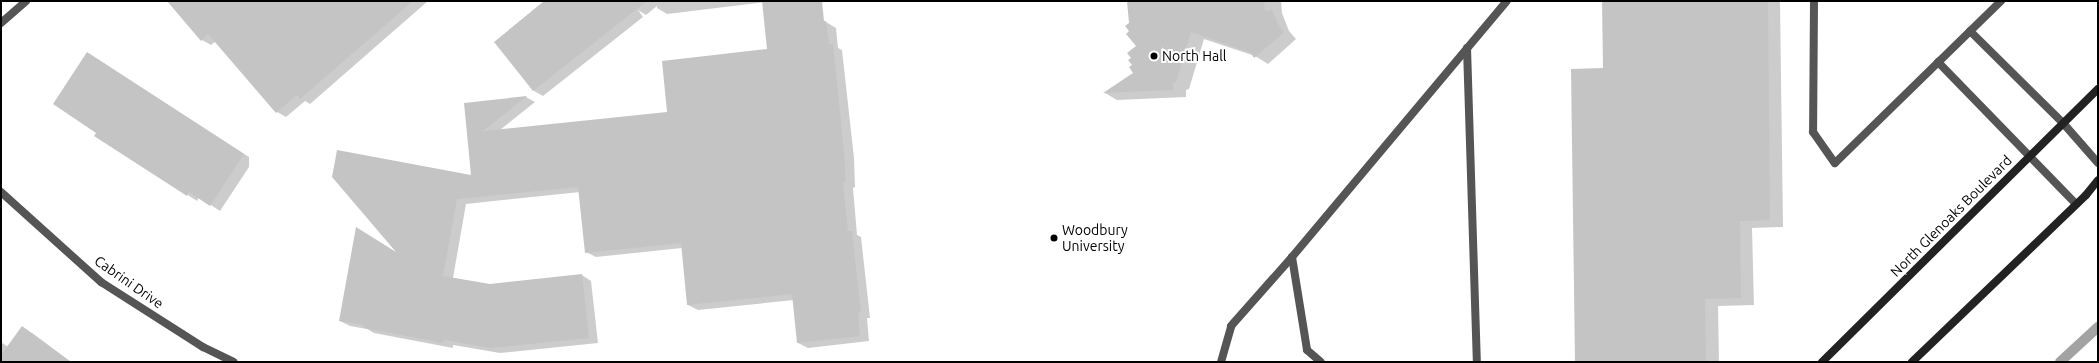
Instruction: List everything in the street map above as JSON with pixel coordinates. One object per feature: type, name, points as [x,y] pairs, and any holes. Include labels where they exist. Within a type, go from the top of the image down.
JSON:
[{"type":"main road","name":"North Glenoaks Boulevard","points":[[1822,362],[2098,89]]},
{"type":"main road","points":[[1912,362],[2076,204],[2098,180]]},
{"type":"street","points":[[1,23],[26,1]]},
{"type":"street","points":[[1221,362],[1231,326],[1292,258],[1507,1]]},
{"type":"street","points":[[1814,1],[1813,132],[1835,163],[2001,1]]},
{"type":"street","points":[[1970,31],[2063,123],[2098,163]]},
{"type":"street","points":[[1467,48],[1477,362]]},
{"type":"street","points":[[1938,62],[2076,204]]},
{"type":"street","name":"Cabrini Drive","points":[[1,192],[101,282],[203,347],[234,362]]},
{"type":"street","points":[[1292,258],[1307,350],[1321,362]]},
{"type":"building","points":[[167,1],[413,1],[300,99],[297,95],[276,113],[208,34],[201,41]]},
{"type":"building","points":[[544,1],[647,1],[533,91],[494,42]]},
{"type":"building","points":[[762,1],[822,1],[824,21],[826,21],[829,44],[833,44],[844,152],[846,182],[843,182],[848,231],[852,231],[861,312],[858,313],[860,336],[797,343],[792,294],[687,305],[681,243],[585,253],[578,187],[457,199],[443,276],[490,284],[582,274],[589,338],[490,348],[444,340],[443,343],[364,328],[364,325],[339,321],[356,227],[396,252],[332,177],[337,150],[471,175],[464,103],[527,96],[483,131],[667,112],[662,61],[767,49]]},
{"type":"building","points":[[1127,1],[1264,1],[1265,11],[1272,10],[1277,22],[1284,32],[1254,58],[1251,53],[1191,32],[1176,82],[1173,83],[1173,90],[1103,93],[1133,73],[1129,67],[1132,65],[1128,60],[1131,58],[1127,53],[1136,46],[1126,34],[1129,31],[1125,26],[1129,23]]},
{"type":"building","points":[[1602,1],[1768,1],[1770,220],[1740,221],[1741,298],[1705,299],[1706,362],[1575,362],[1571,69],[1603,68]]},
{"type":"building","points":[[87,52],[244,154],[210,206],[189,192],[187,196],[94,136],[96,133],[53,104]]},
{"type":"building","points":[[22,326],[71,362],[1,362],[1,355]]},
{"type":"waterway","points":[[2060,362],[2098,327]]},
{"type":"place","name":"North Hall","points":[[1154,56]]},
{"type":"place","name":"Woodbury University","points":[[1054,238]]}]
